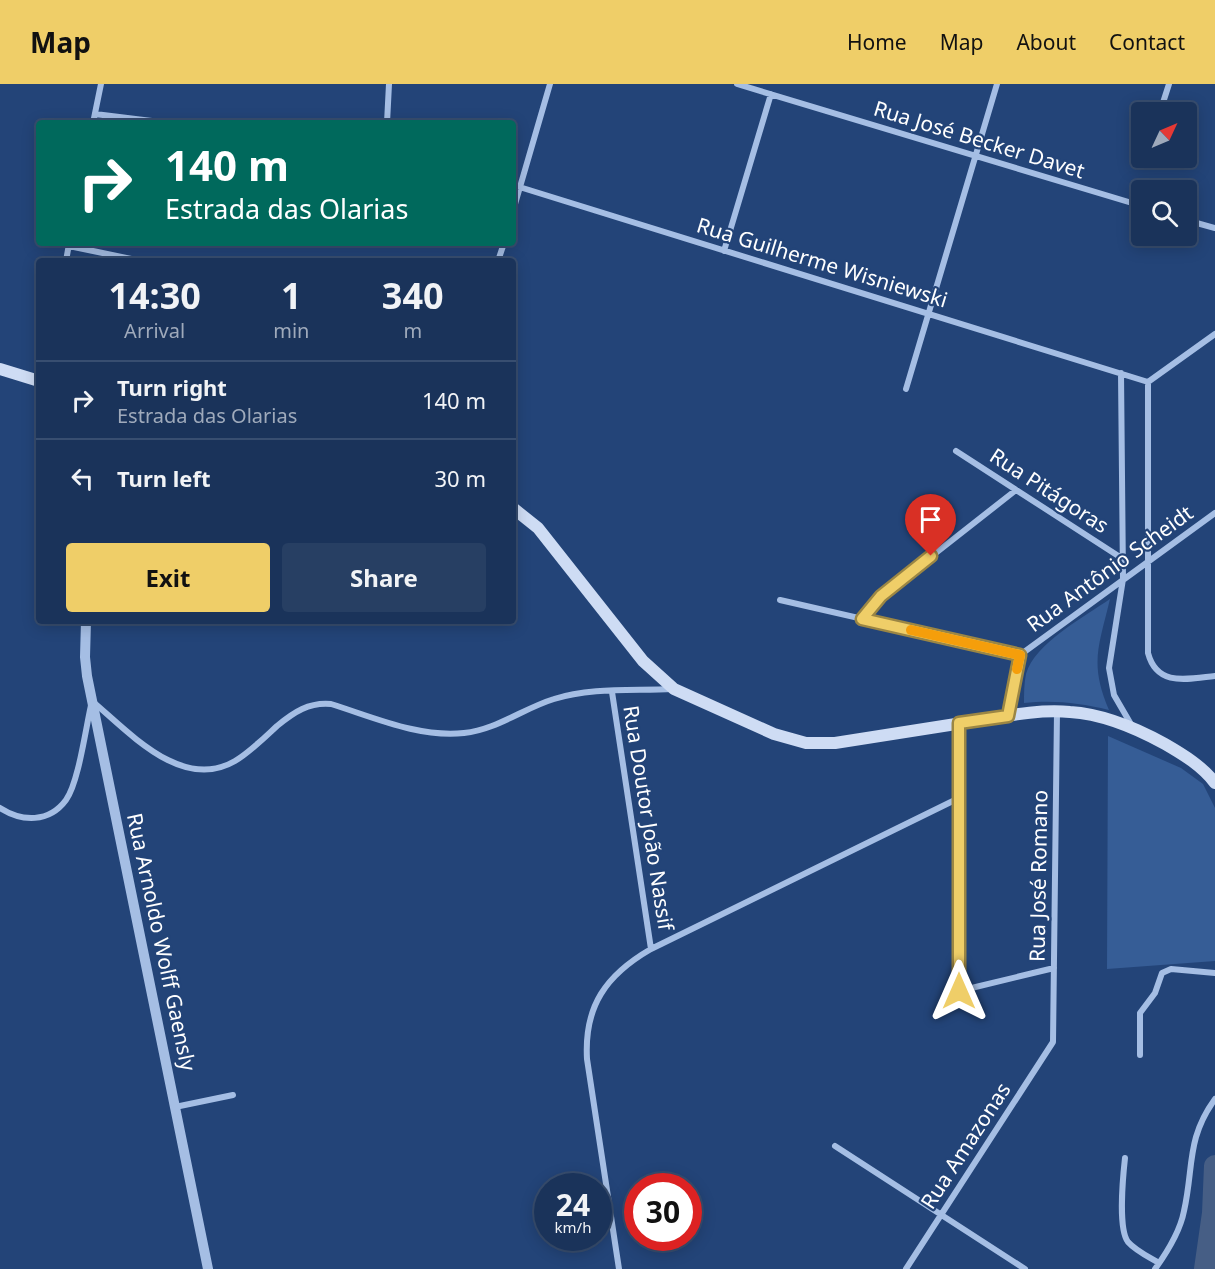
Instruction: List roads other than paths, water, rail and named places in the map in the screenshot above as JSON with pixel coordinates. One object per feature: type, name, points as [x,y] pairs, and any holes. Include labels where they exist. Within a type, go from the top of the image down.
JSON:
[{"type":"main road","points":[[0,369],[36,380]]},
{"type":"main road","points":[[516,510],[538,528],[643,661],[674,689],[774,734],[806,743],[835,743],[1008,716],[1057,711],[1088,714],[1135,729],[1191,760],[1215,783]]},
{"type":"street","points":[[94,120],[100,84]]},
{"type":"street","points":[[387,120],[389,84]]},
{"type":"street","points":[[516,186],[550,84]]},
{"type":"street","name":"Rua José Becker Davet","points":[[737,84],[1131,203]]},
{"type":"street","points":[[906,389],[998,84]]},
{"type":"street","points":[[1163,102],[1169,84]]},
{"type":"street","points":[[724,251],[771,94]]},
{"type":"street","points":[[95,114],[144,120]]},
{"type":"street","name":"Rua Guilherme Wisniewski","points":[[516,186],[1148,382]]},
{"type":"street","points":[[1197,223],[1215,228]]},
{"type":"street","points":[[77,246],[128,258]]},
{"type":"street","points":[[1215,334],[1148,382],[1148,653],[1156,670],[1164,675],[1175,678],[1215,676]]},
{"type":"street","points":[[1120,373],[1124,579],[1109,669],[1114,695],[1135,729]]},
{"type":"street","name":"Rua Pitágoras","points":[[956,451],[1123,559]]},
{"type":"street","points":[[862,619],[881,596],[1016,490]]},
{"type":"street","name":"Rua Antônio Scheidt","points":[[780,600],[1020,655],[1215,513]]},
{"type":"street","name":"Rua Arnoldo Wolff Gaensly","points":[[86,624],[85,657],[92,701],[208,1269]]},
{"type":"street","points":[[1008,716],[1020,655]]},
{"type":"street","points":[[0,808],[23,819],[38,818],[52,812],[65,801],[72,788],[92,701],[164,759],[179,766],[206,771],[235,761],[286,718],[298,710],[320,703],[331,704],[423,731],[457,734],[486,728],[555,698],[575,694],[674,689]]},
{"type":"street","name":"Rua Doutor João Nassif","points":[[612,692],[651,949]]},
{"type":"street","name":"Rua José Romano","points":[[1053,1042],[1057,711]]},
{"type":"street","points":[[959,723],[959,991],[1054,968]]},
{"type":"street","points":[[619,1269],[586,1042],[593,1009],[603,990],[616,973],[651,949],[959,798]]},
{"type":"street","points":[[1140,1055],[1140,1012],[1155,993],[1162,972],[1171,969],[1215,973]]},
{"type":"street","name":"Rua Amazonas","points":[[906,1269],[1053,1042]]},
{"type":"street","points":[[175,1107],[233,1095]]},
{"type":"street","points":[[1125,1158],[1122,1215],[1125,1237],[1157,1266],[1171,1246],[1184,1213],[1194,1140],[1202,1118],[1215,1099]]},
{"type":"street","points":[[835,1146],[1025,1269]]},
{"type":"waterway","points":[[1205,1269],[1213,1213],[1215,1166]]}]
